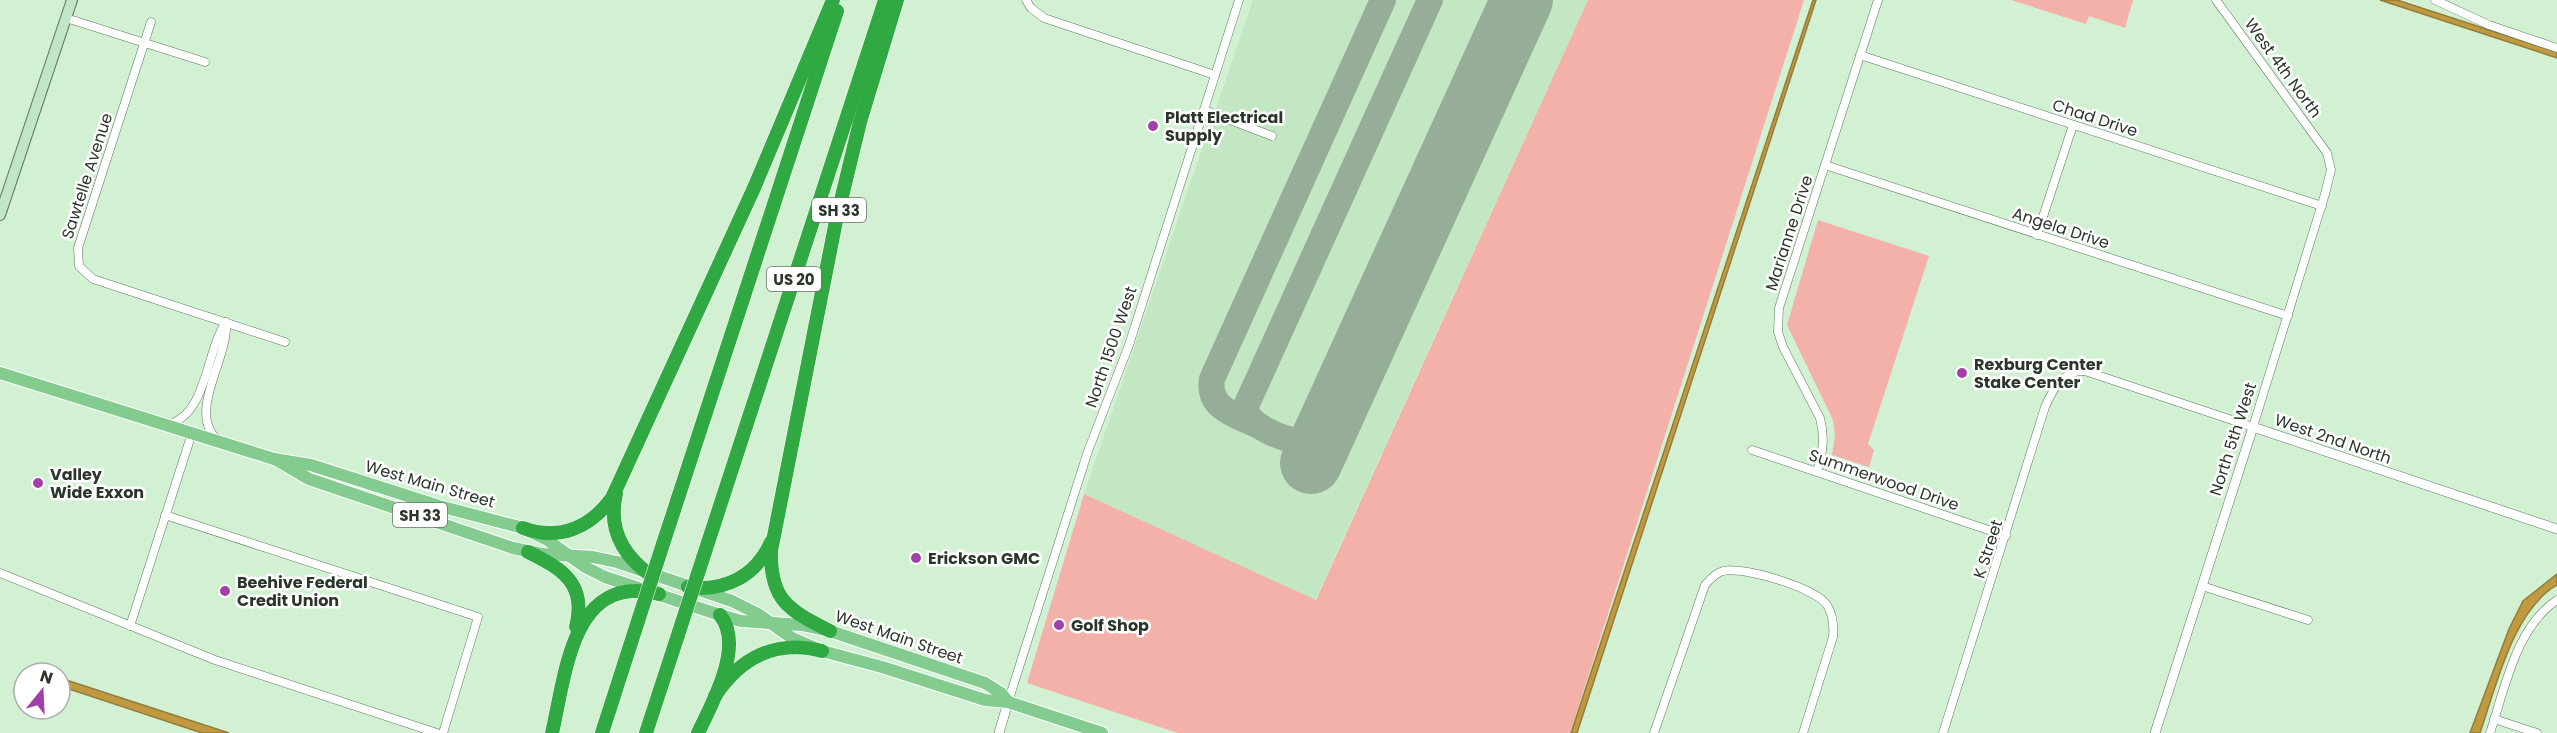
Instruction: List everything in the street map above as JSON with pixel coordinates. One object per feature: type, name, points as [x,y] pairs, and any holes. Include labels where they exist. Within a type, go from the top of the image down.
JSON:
[{"type":"highway","name":"SH 33","points":[[523,528],[550,534],[577,529],[598,515],[617,489],[754,188],[833,0]]},
{"type":"highway","name":"US 20","points":[[602,733],[840,0]]},
{"type":"highway","name":"US 20","points":[[646,733],[885,0]]},
{"type":"highway","name":"SH 33","points":[[688,587],[714,588],[741,578],[760,561],[775,528],[836,221],[860,122],[897,0]]},
{"type":"highway","points":[[617,489],[613,518],[618,538],[628,555],[649,574]]},
{"type":"highway","points":[[775,528],[771,562],[773,581],[778,594],[794,612],[830,631]]},
{"type":"highway","points":[[528,552],[562,571],[575,591],[578,613],[552,733]]},
{"type":"highway","points":[[570,658],[585,618],[603,599],[633,590],[659,594]]},
{"type":"highway","points":[[698,733],[724,672],[728,646],[727,629],[720,615]]},
{"type":"highway","points":[[715,696],[737,669],[765,651],[789,647],[822,651]]},
{"type":"main road","points":[[0,215],[72,0]]},
{"type":"main road","name":"West Main Street","points":[[0,373],[274,459],[311,465],[439,506],[523,528],[546,539],[605,577],[741,621],[802,626],[830,631],[985,683],[1000,693],[1008,702]]},
{"type":"main road","name":"West Main Street","points":[[274,459],[309,479],[528,552],[605,559],[732,601],[792,638],[822,651],[882,667],[985,700],[1008,702],[1102,733]]},
{"type":"street","points":[[1026,0],[1031,8],[1044,18],[1215,75]]},
{"type":"street","name":"North 1500 West","points":[[1008,702],[1088,451],[1129,345],[1239,0]]},
{"type":"street","name":"Marianne Drive","points":[[1817,471],[1824,444],[1820,418],[1783,347],[1777,321],[1779,308],[1878,0]]},
{"type":"street","name":"West 4th North","points":[[2216,0],[2326,153]]},
{"type":"street","points":[[2435,0],[2489,25],[2557,48]]},
{"type":"street","points":[[66,18],[205,62]]},
{"type":"street","name":"Sawtelle Avenue","points":[[151,22],[78,248],[79,266],[93,279],[285,342]]},
{"type":"street","name":"Chad Drive","points":[[1860,55],[2322,206]]},
{"type":"street","points":[[1204,110],[1272,136]]},
{"type":"street","points":[[2037,235],[2073,125]]},
{"type":"street","name":"North 5th West","points":[[2155,733],[2322,206],[2331,170],[2326,153]]},
{"type":"street","name":"Angela Drive","points":[[1825,165],[2288,316]]},
{"type":"street","points":[[167,425],[184,417],[192,408],[217,339],[226,322]]},
{"type":"street","points":[[219,441],[210,432],[205,414],[226,342],[226,322]]},
{"type":"street","name":"West 2nd North","points":[[2065,378],[2079,371],[2085,371],[2557,529]]},
{"type":"street","name":"K Street","points":[[1943,733],[2045,407],[2052,391],[2065,378]]},
{"type":"street","points":[[130,626],[192,433]]},
{"type":"street","name":"Summerwood Drive","points":[[1752,450],[2006,536]]},
{"type":"street","points":[[165,515],[478,617],[443,733]]},
{"type":"street","points":[[1654,733],[1705,585],[1720,572],[1728,570],[1771,578],[1820,598],[1827,604],[1834,626],[1833,637],[1803,733]]},
{"type":"street","points":[[0,573],[215,660],[437,733]]},
{"type":"street","points":[[2202,586],[2308,620]]},
{"type":"street","points":[[2490,733],[2522,638],[2542,610],[2557,600]]},
{"type":"street","points":[[999,733],[1008,702]]},
{"type":"street","points":[[2494,719],[2537,733]]},
{"type":"shaded area","points":[[1253,0],[1588,0],[1315,600],[1084,494]]},
{"type":"shaded area","points":[[1588,0],[1804,0],[1570,733],[1178,733],[1027,683],[1084,494],[1316,600]]},
{"type":"shaded area","points":[[1813,0],[1816,0],[1577,733],[1571,733]]},
{"type":"shaded area","points":[[2011,0],[2133,0],[2125,28],[2089,16],[2086,24]]},
{"type":"shaded area","points":[[2380,0],[2397,0],[2557,52],[2557,58]]},
{"type":"shaded area","points":[[1818,220],[1929,256],[1868,444],[1874,450],[1869,467],[1832,455],[1835,435],[1833,420],[1787,325]]},
{"type":"shaded area","points":[[2557,574],[2557,585],[2529,612],[2508,651],[2480,733],[2470,733],[2509,629],[2523,601]]},
{"type":"shaded area","points":[[72,682],[229,733],[202,733],[72,690]]},
{"type":"taxiway","points":[[1257,425],[1232,414],[1218,404],[1212,389],[1212,379],[1383,0]]},
{"type":"taxiway","points":[[1326,430],[1308,440],[1285,438],[1258,425],[1247,413],[1246,406],[1430,0]]},
{"type":"runway","points":[[1311,463],[1522,0]]},
{"type":"place","name":"Platt Electrical Supply","points":[[1153,126]]},
{"type":"place","name":"Rexburg Center Stake Center","points":[[1962,373]]},
{"type":"place","name":"Valley Wide Exxon","points":[[38,483]]},
{"type":"place","name":"Erickson GMC","points":[[916,558]]},
{"type":"place","name":"Beehive Federal Credit Union","points":[[225,591]]},
{"type":"place","name":"Golf Shop","points":[[1059,625]]}]
